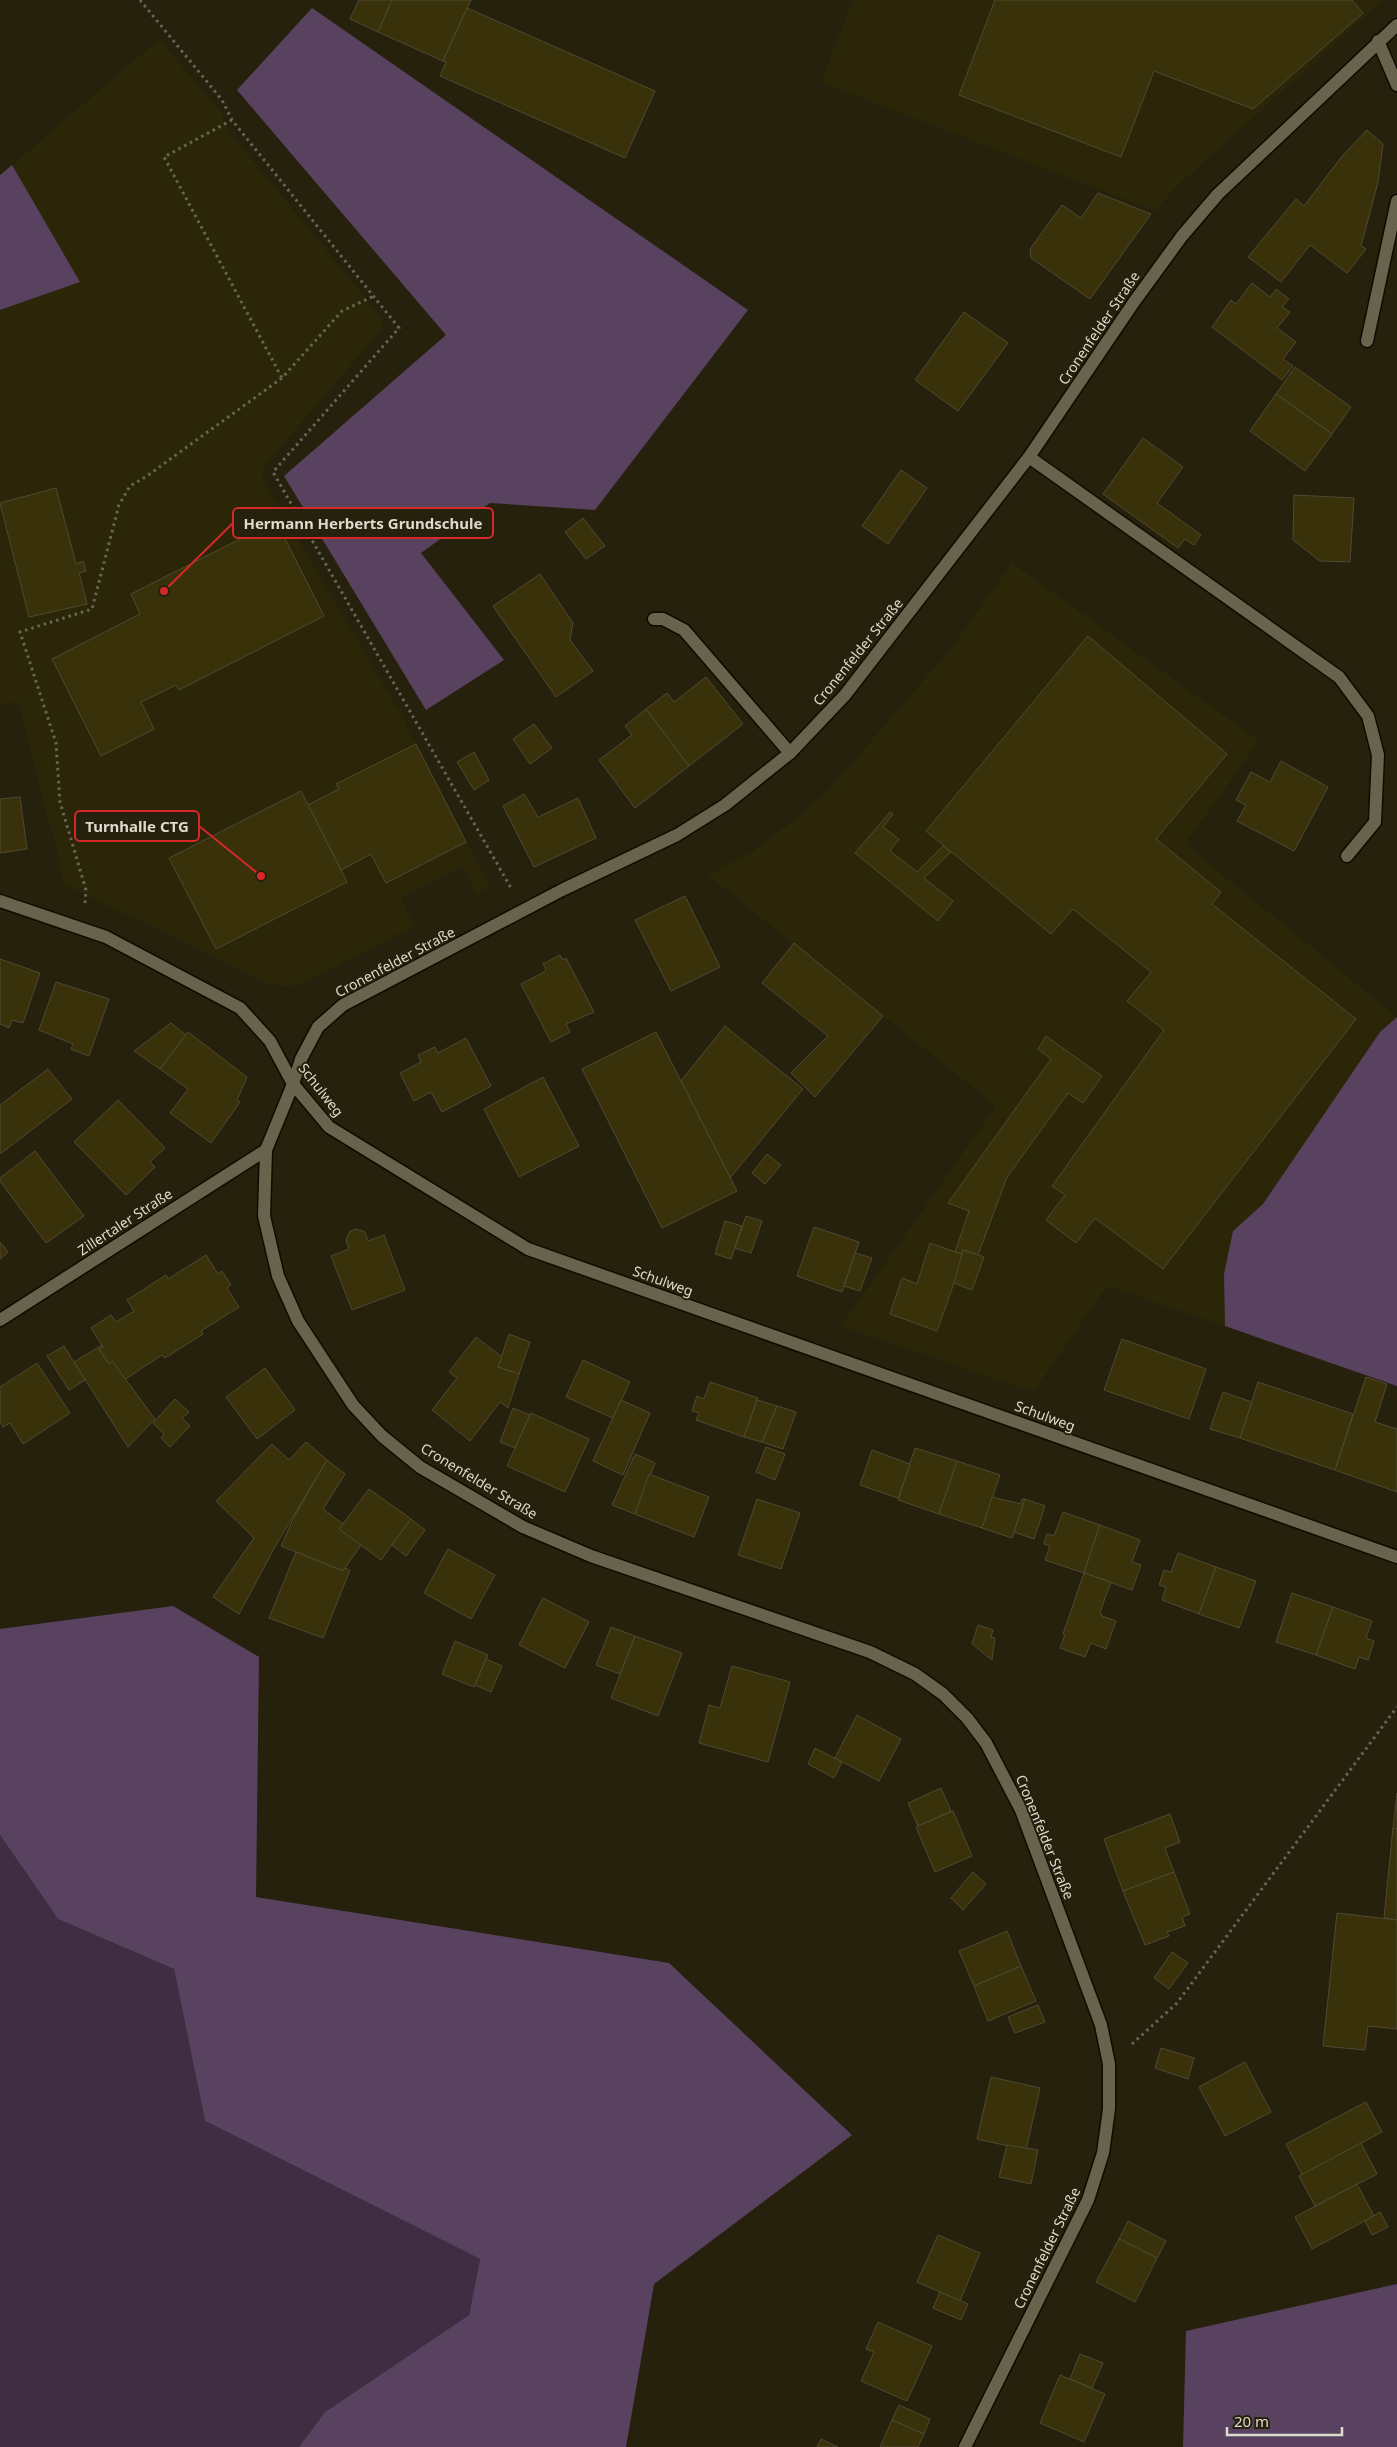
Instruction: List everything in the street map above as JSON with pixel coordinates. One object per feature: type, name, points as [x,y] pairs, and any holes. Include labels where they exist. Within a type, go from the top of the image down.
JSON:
[{"type":"street","name":"Cronenfelder Straße","points":[[965,2447],[1088,2200],[1103,2153],[1109,2109],[1109,2064],[1101,2025],[1021,1810],[986,1743],[967,1718],[943,1694],[915,1674],[870,1652],[591,1556],[523,1526],[420,1466],[382,1436],[352,1405],[322,1360],[298,1320],[278,1276],[264,1216],[266,1150],[293,1084],[301,1059],[318,1026],[342,1006],[524,910],[677,835],[725,805],[763,777],[790,753],[845,695],[1029,456],[1134,302],[1182,236],[1218,194],[1397,24]]},
{"type":"street","points":[[1378,41],[1397,85]]},
{"type":"street","points":[[1367,341],[1397,201]]},
{"type":"street","points":[[1029,456],[1339,677],[1368,716],[1378,755],[1375,822],[1347,856]]},
{"type":"street","points":[[654,619],[663,620],[684,630],[790,753]]},
{"type":"street","name":"Schulweg","points":[[0,901],[106,937],[240,1008],[270,1041],[293,1084],[329,1127],[528,1249],[1397,1558]]},
{"type":"street","name":"Zillertaler Straße","points":[[0,1320],[266,1150]]},
{"type":"path","points":[[140,0],[222,100],[232,120],[399,328],[273,472],[524,910]]},
{"type":"path","points":[[232,120],[164,157],[282,378]]},
{"type":"path","points":[[82,929],[86,890],[60,802],[56,743],[20,632],[92,609],[120,505],[130,486],[147,476],[282,378],[342,311],[374,296]]},
{"type":"path","points":[[1109,2064],[1177,2003],[1397,1707]]},
{"type":"shaded area","points":[[853,0],[1383,0],[1175,188],[1155,211],[821,82]]},
{"type":"shaded area","points":[[312,8],[748,310],[595,510],[490,503],[421,553],[504,660],[426,710],[284,476],[446,335],[237,90]]},
{"type":"shaded area","points":[[159,39],[221,112],[230,133],[381,317],[382,329],[264,466],[262,479],[400,712],[490,888],[477,894],[463,867],[401,898],[414,926],[298,985],[269,984],[62,883],[60,863],[18,702],[0,705],[0,310],[80,282],[12,165]]},
{"type":"shaded area","points":[[12,165],[80,282],[0,310],[0,175]]},
{"type":"shaded area","points":[[1012,563],[1259,741],[1185,844],[1397,1017],[1380,1032],[1263,1204],[1233,1231],[1224,1274],[1225,1326],[1107,1286],[1033,1392],[841,1326],[996,1106],[708,875],[749,854],[802,814],[832,786],[951,649]]},
{"type":"shaded area","points":[[1397,1017],[1397,1386],[1225,1326],[1224,1274],[1233,1231],[1263,1204],[1380,1032]]},
{"type":"shaded area","points":[[173,1606],[259,1657],[256,1897],[669,1963],[852,2135],[654,2284],[626,2447],[299,2447],[325,2412],[469,2315],[480,2259],[205,2121],[174,1969],[58,1919],[0,1835],[0,1629]]},
{"type":"shaded area","points":[[0,1835],[58,1919],[174,1969],[205,2121],[480,2259],[469,2315],[325,2412],[299,2447],[0,2447]]},
{"type":"shaded area","points":[[1397,2284],[1397,2447],[1183,2447],[1186,2331]]},
{"type":"building","points":[[359,0],[392,0],[378,32],[350,19]]},
{"type":"building","points":[[392,0],[471,0],[443,61],[378,32]]},
{"type":"building","points":[[995,0],[1352,0],[1363,13],[1253,109],[1154,71],[1121,157],[959,95]]},
{"type":"building","points":[[467,8],[655,91],[625,158],[440,76],[446,62],[443,61]]},
{"type":"building","points":[[1367,130],[1383,144],[1378,182],[1361,246],[1366,249],[1347,273],[1310,245],[1281,282],[1248,257],[1296,199],[1304,206],[1343,155]]},
{"type":"building","points":[[1098,193],[1151,214],[1090,299],[1031,258],[1030,249],[1062,205],[1081,218]]},
{"type":"building","points":[[1252,283],[1270,297],[1276,289],[1289,299],[1282,307],[1290,312],[1277,328],[1296,342],[1283,359],[1293,366],[1282,380],[1212,327],[1231,300],[1236,304]]},
{"type":"building","points":[[964,312],[1008,343],[958,411],[915,380]]},
{"type":"building","points":[[1295,367],[1351,407],[1332,434],[1276,394]]},
{"type":"building","points":[[1276,394],[1332,434],[1305,471],[1250,431]]},
{"type":"building","points":[[1143,438],[1183,467],[1157,503],[1201,535],[1194,545],[1185,539],[1178,548],[1103,494]]},
{"type":"building","points":[[901,470],[927,488],[888,544],[862,526]]},
{"type":"building","points":[[56,488],[76,564],[83,561],[86,571],[79,573],[87,604],[29,617],[0,503]]},
{"type":"building","points":[[1294,495],[1354,498],[1350,562],[1320,561],[1293,540]]},
{"type":"building","points":[[583,518],[605,546],[586,559],[565,532]]},
{"type":"building","points":[[276,521],[324,616],[179,690],[176,685],[141,702],[154,729],[101,756],[52,659],[140,614],[131,594]]},
{"type":"building","points":[[540,574],[573,623],[570,640],[593,671],[556,697],[493,606]]},
{"type":"building","points":[[1088,636],[1227,754],[1156,839],[1221,892],[1212,904],[1356,1019],[1163,1269],[1095,1218],[1076,1243],[1046,1220],[1065,1195],[1052,1186],[1164,1030],[1127,1001],[1151,972],[1073,909],[1051,934],[926,831]]},
{"type":"building","points":[[706,677],[743,724],[689,766],[646,709],[667,693],[674,702]]},
{"type":"building","points":[[646,709],[689,766],[635,808],[599,760],[632,735],[625,726]]},
{"type":"building","points":[[534,724],[552,748],[530,764],[513,739]]},
{"type":"building","points":[[416,744],[466,842],[386,883],[371,854],[341,870],[308,805],[339,789],[336,784]]},
{"type":"building","points":[[474,752],[489,780],[474,790],[457,762]]},
{"type":"building","points":[[1281,761],[1328,787],[1294,851],[1237,821],[1246,805],[1236,800],[1251,772],[1270,782]]},
{"type":"building","points":[[301,791],[347,882],[216,949],[169,858]]},
{"type":"building","points":[[524,794],[538,817],[578,798],[596,838],[534,867],[503,806]]},
{"type":"building","points":[[20,797],[27,849],[0,853],[0,799]]},
{"type":"building","points":[[890,812],[893,814],[883,827],[899,839],[890,851],[917,872],[943,846],[951,852],[924,878],[953,901],[938,921],[855,853]]},
{"type":"building","points":[[685,896],[720,967],[671,991],[635,920]]},
{"type":"building","points":[[794,943],[883,1016],[815,1097],[791,1073],[828,1036],[762,983]]},
{"type":"building","points":[[560,955],[563,960],[566,958],[594,1012],[566,1024],[570,1032],[551,1042],[521,984],[544,972],[546,969],[543,964]]},
{"type":"building","points":[[0,959],[40,973],[23,1023],[12,1020],[9,1028],[0,1024]]},
{"type":"building","points":[[56,982],[109,999],[89,1056],[71,1049],[73,1044],[39,1030]]},
{"type":"building","points":[[171,1023],[186,1035],[160,1069],[134,1051]]},
{"type":"building","points":[[725,1026],[803,1089],[730,1178],[681,1081]]},
{"type":"building","points":[[188,1032],[247,1077],[237,1100],[240,1102],[211,1143],[170,1113],[188,1089],[160,1069]]},
{"type":"building","points":[[656,1032],[737,1191],[662,1228],[582,1069]]},
{"type":"building","points":[[1046,1036],[1102,1076],[1083,1103],[1068,1093],[1007,1177],[978,1255],[963,1250],[962,1254],[955,1252],[969,1211],[948,1203],[1051,1059],[1038,1049]]},
{"type":"building","points":[[466,1038],[491,1086],[442,1112],[431,1092],[414,1101],[400,1073],[421,1062],[418,1055],[435,1047],[438,1053]]},
{"type":"building","points":[[48,1069],[72,1099],[0,1154],[0,1105]]},
{"type":"building","points":[[543,1077],[579,1146],[519,1177],[484,1109]]},
{"type":"building","points":[[118,1100],[165,1148],[150,1162],[155,1167],[126,1195],[74,1142]]},
{"type":"building","points":[[35,1151],[84,1216],[46,1243],[0,1181],[0,1178]]},
{"type":"building","points":[[767,1154],[781,1165],[765,1184],[752,1173]]},
{"type":"building","points":[[746,1216],[762,1221],[751,1253],[735,1248]]},
{"type":"building","points":[[725,1221],[742,1226],[731,1259],[715,1254]]},
{"type":"building","points":[[814,1227],[859,1242],[842,1292],[797,1276]]},
{"type":"building","points":[[356,1229],[365,1232],[368,1241],[384,1235],[405,1290],[352,1310],[331,1256],[349,1249],[346,1240],[350,1231]]},
{"type":"building","points":[[0,1242],[8,1252],[0,1259]]},
{"type":"building","points":[[930,1243],[964,1255],[937,1331],[890,1314],[902,1278],[917,1284]]},
{"type":"building","points":[[963,1250],[984,1257],[972,1290],[954,1283]]},
{"type":"building","points":[[855,1253],[872,1258],[860,1291],[844,1286]]},
{"type":"building","points":[[206,1255],[218,1274],[222,1271],[231,1285],[227,1288],[239,1307],[201,1331],[203,1334],[165,1358],[162,1355],[124,1380],[112,1361],[109,1364],[99,1349],[103,1347],[91,1328],[111,1315],[116,1322],[134,1311],[127,1300],[166,1275],[168,1279]]},
{"type":"building","points":[[509,1334],[530,1342],[519,1374],[498,1367]]},
{"type":"building","points":[[476,1337],[502,1357],[498,1367],[519,1374],[508,1408],[500,1402],[470,1441],[432,1410],[457,1378],[449,1372]]},
{"type":"building","points":[[1122,1339],[1206,1369],[1189,1419],[1104,1390]]},
{"type":"building","points":[[102,1345],[103,1347],[99,1349],[109,1364],[112,1361],[155,1419],[128,1447],[74,1362]]},
{"type":"building","points":[[64,1346],[85,1380],[69,1390],[47,1356]]},
{"type":"building","points":[[583,1360],[630,1382],[613,1418],[566,1397]]},
{"type":"building","points":[[37,1363],[70,1413],[23,1444],[10,1423],[3,1427],[0,1422],[0,1387]]},
{"type":"building","points":[[265,1368],[295,1410],[257,1439],[226,1397]]},
{"type":"building","points":[[1366,1377],[1387,1384],[1375,1422],[1397,1429],[1397,1492],[1335,1470]]},
{"type":"building","points":[[710,1382],[758,1398],[744,1437],[696,1420],[699,1413],[692,1411],[697,1396],[704,1399]]},
{"type":"building","points":[[1258,1382],[1353,1414],[1335,1470],[1240,1438]]},
{"type":"building","points":[[1223,1392],[1252,1402],[1240,1438],[1210,1429]]},
{"type":"building","points":[[175,1399],[189,1412],[182,1418],[190,1426],[170,1447],[161,1438],[164,1434],[153,1423]]},
{"type":"building","points":[[621,1400],[650,1413],[623,1475],[593,1461]]},
{"type":"building","points":[[757,1400],[777,1406],[762,1442],[744,1437]]},
{"type":"building","points":[[777,1406],[796,1412],[783,1449],[762,1442]]},
{"type":"building","points":[[513,1408],[530,1415],[515,1448],[500,1442]]},
{"type":"building","points":[[531,1413],[589,1439],[565,1492],[507,1466]]},
{"type":"building","points":[[306,1442],[327,1460],[276,1545],[239,1614],[213,1597],[254,1538],[216,1501],[272,1444],[289,1460]]},
{"type":"building","points":[[766,1447],[785,1454],[775,1480],[756,1472]]},
{"type":"building","points":[[915,1448],[957,1461],[939,1514],[898,1500]]},
{"type":"building","points":[[872,1450],[910,1464],[898,1498],[860,1485]]},
{"type":"building","points":[[635,1454],[655,1463],[635,1514],[612,1505]]},
{"type":"building","points":[[327,1460],[345,1474],[323,1509],[343,1524],[339,1529],[361,1545],[343,1571],[281,1546],[294,1517]]},
{"type":"building","points":[[957,1461],[1000,1475],[982,1528],[939,1514]]},
{"type":"building","points":[[649,1474],[709,1497],[694,1537],[635,1514]]},
{"type":"building","points":[[369,1489],[411,1519],[381,1560],[339,1529]]},
{"type":"building","points":[[992,1497],[1021,1504],[1022,1499],[1025,1499],[1012,1538],[982,1528]]},
{"type":"building","points":[[757,1499],[800,1513],[781,1569],[738,1555]]},
{"type":"building","points":[[1025,1499],[1045,1506],[1034,1539],[1014,1532]]},
{"type":"building","points":[[1063,1512],[1100,1525],[1084,1573],[1045,1560],[1050,1546],[1044,1544],[1047,1534],[1054,1536]]},
{"type":"building","points":[[411,1519],[425,1530],[406,1556],[392,1545]]},
{"type":"building","points":[[1100,1525],[1140,1540],[1132,1562],[1141,1565],[1132,1590],[1084,1573]]},
{"type":"building","points":[[448,1549],[495,1575],[471,1619],[424,1593]]},
{"type":"building","points":[[296,1552],[343,1571],[344,1568],[350,1570],[323,1638],[269,1618]]},
{"type":"building","points":[[1178,1553],[1216,1567],[1199,1614],[1162,1600],[1166,1587],[1159,1585],[1164,1570],[1171,1572]]},
{"type":"building","points":[[1216,1567],[1256,1581],[1239,1628],[1199,1614]]},
{"type":"building","points":[[1084,1573],[1111,1582],[1100,1612],[1102,1616],[1116,1621],[1106,1649],[1091,1643],[1085,1657],[1060,1648]]},
{"type":"building","points":[[1292,1593],[1333,1607],[1316,1655],[1276,1642]]},
{"type":"building","points":[[543,1598],[589,1622],[565,1668],[519,1645]]},
{"type":"building","points":[[1333,1607],[1372,1621],[1366,1638],[1374,1641],[1368,1660],[1359,1657],[1355,1669],[1316,1655]]},
{"type":"building","points":[[978,1625],[993,1630],[991,1637],[995,1638],[992,1660],[972,1644]]},
{"type":"building","points":[[611,1627],[635,1636],[620,1674],[596,1665]]},
{"type":"building","points":[[635,1636],[682,1653],[658,1716],[611,1698]]},
{"type":"building","points":[[455,1641],[488,1655],[474,1687],[442,1674]]},
{"type":"building","points":[[486,1659],[502,1666],[491,1692],[475,1685]]},
{"type":"building","points":[[732,1666],[790,1682],[768,1762],[699,1743],[709,1705],[720,1708]]},
{"type":"building","points":[[857,1715],[901,1739],[879,1781],[835,1758]]},
{"type":"building","points":[[815,1748],[842,1762],[834,1778],[808,1764]]},
{"type":"building","points":[[941,1788],[951,1811],[918,1826],[908,1803]]},
{"type":"building","points":[[1397,1793],[1397,1829],[1393,1828]]},
{"type":"building","points":[[953,1811],[972,1856],[935,1872],[916,1827]]},
{"type":"building","points":[[1170,1814],[1180,1842],[1165,1848],[1174,1872],[1123,1891],[1104,1839]]},
{"type":"building","points":[[1393,1828],[1397,1829],[1397,1920],[1384,1918]]},
{"type":"building","points":[[973,1872],[986,1884],[963,1910],[951,1898]]},
{"type":"building","points":[[1174,1872],[1190,1914],[1182,1917],[1185,1926],[1167,1932],[1169,1936],[1145,1945],[1123,1891]]},
{"type":"building","points":[[1337,1913],[1397,1920],[1397,2029],[1368,2026],[1365,2050],[1323,2046]]},
{"type":"building","points":[[1007,1931],[1021,1966],[974,1986],[959,1951]]},
{"type":"building","points":[[1172,1952],[1188,1963],[1169,1989],[1154,1978]]},
{"type":"building","points":[[1021,1966],[1036,2001],[988,2021],[974,1986]]},
{"type":"building","points":[[1038,2005],[1045,2022],[1015,2033],[1008,2017]]},
{"type":"building","points":[[1161,2048],[1194,2058],[1188,2079],[1155,2068]]},
{"type":"building","points":[[1245,2062],[1271,2112],[1225,2136],[1199,2087]]},
{"type":"building","points":[[991,2077],[1040,2088],[1026,2150],[977,2139]]},
{"type":"building","points":[[1366,2102],[1382,2132],[1302,2175],[1286,2144]]},
{"type":"building","points":[[1361,2143],[1377,2174],[1315,2206],[1299,2176]]},
{"type":"building","points":[[1007,2145],[1038,2150],[1031,2184],[999,2177]]},
{"type":"building","points":[[1357,2184],[1374,2216],[1312,2249],[1295,2217]]},
{"type":"building","points":[[1380,2212],[1388,2227],[1372,2235],[1365,2221]]},
{"type":"building","points":[[1128,2221],[1166,2241],[1157,2258],[1119,2239]]},
{"type":"building","points":[[938,2235],[980,2253],[960,2301],[917,2282]]},
{"type":"building","points":[[1119,2239],[1157,2258],[1135,2302],[1096,2282]]},
{"type":"building","points":[[940,2292],[968,2304],[961,2320],[933,2308]]},
{"type":"building","points":[[878,2322],[932,2346],[907,2401],[861,2381],[874,2352],[866,2349]]},
{"type":"building","points":[[1080,2354],[1103,2363],[1092,2388],[1070,2379]]},
{"type":"building","points":[[1060,2375],[1105,2394],[1084,2442],[1040,2423]]},
{"type":"building","points":[[899,2405],[930,2419],[924,2434],[892,2420]]},
{"type":"building","points":[[892,2420],[924,2434],[918,2447],[880,2447]]},
{"type":"building","points":[[821,2439],[838,2447],[817,2447]]},
{"type":"place","name":"Hermann Herberts Grundschule","points":[[164,591]]},
{"type":"place","name":"Turnhalle CTG","points":[[261,876]]}]
